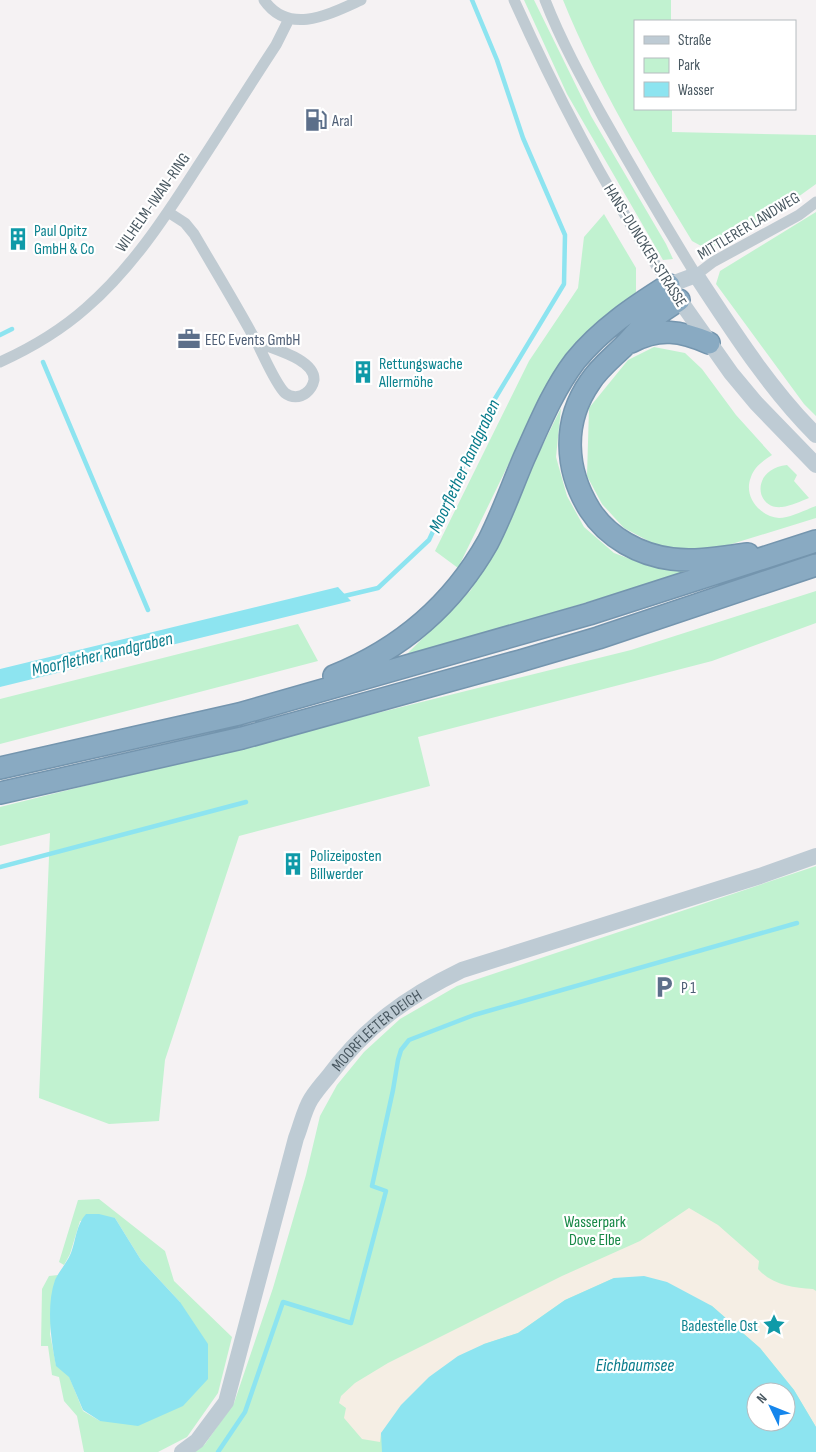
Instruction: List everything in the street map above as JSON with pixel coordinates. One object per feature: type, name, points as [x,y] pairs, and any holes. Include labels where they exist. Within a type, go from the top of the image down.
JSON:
[{"type":"highway","points":[[674,293],[624,346],[609,359],[590,382],[578,404],[571,429],[570,454],[574,477],[584,501],[593,514],[618,539],[638,550],[661,557],[704,559],[795,549]]},
{"type":"highway","points":[[239,714],[358,666],[404,638],[446,602],[461,584],[489,540],[549,403],[575,362],[601,333],[616,321],[674,293]]},
{"type":"highway","points":[[624,346],[647,336],[665,332],[686,335],[709,343]]},
{"type":"highway","points":[[0,768],[239,714],[589,614],[816,541]]},
{"type":"highway","points":[[0,793],[242,738],[520,661],[598,638],[816,565]]},
{"type":"street","points":[[264,0],[278,14],[289,19],[305,20],[325,16],[361,0]]},
{"type":"street","name":"HANS-DUNCKER-STRASSE","points":[[514,0],[541,59],[576,127],[633,229],[674,293],[731,373],[756,403],[816,464]]},
{"type":"street","name":"HANS-DUNCKER-STRASSE","points":[[545,0],[564,43],[592,97],[640,183],[696,275],[750,356],[798,416],[816,435]]},
{"type":"street","name":"WILHELM-IWAN-RING","points":[[0,362],[47,338],[86,308],[114,281],[138,253],[168,212],[276,45],[289,19]]},
{"type":"street","name":"MITTLERER LANDWEG","points":[[696,275],[713,262],[799,215],[816,202]]},
{"type":"street","points":[[168,212],[185,223],[194,234],[284,392],[297,397],[306,392],[314,380],[309,367],[294,356],[257,342]]},
{"type":"street","points":[[674,293],[696,275]]},
{"type":"street","name":"MOORFLEETER DEICH","points":[[182,1452],[197,1441],[226,1402],[296,1138],[311,1100],[339,1062],[368,1030],[396,1007],[431,985],[462,970],[760,876],[816,856]]},
{"type":"green space","points":[[524,0],[534,0],[591,116],[673,259],[663,260],[567,94]]},
{"type":"green space","points":[[563,0],[671,0],[671,20],[634,20],[634,110],[672,110],[672,132],[816,135],[816,184],[798,197],[718,245],[703,247],[692,241],[639,153],[606,93]]},
{"type":"green space","points":[[816,212],[816,416],[804,404],[716,284],[720,271]]},
{"type":"green space","points":[[604,214],[636,268],[636,292],[578,343],[542,395],[458,568],[435,551],[529,361],[578,288],[584,237]]},
{"type":"green space","points":[[654,347],[685,353],[702,369],[736,415],[772,455],[754,470],[751,477],[749,491],[754,504],[765,513],[779,518],[816,506],[816,518],[709,551],[658,546],[624,528],[602,504],[587,476],[589,408],[628,360]]},
{"type":"green space","points":[[561,408],[556,457],[567,496],[584,527],[614,553],[649,566],[687,572],[403,658],[471,590]]},
{"type":"green space","points":[[787,465],[797,475],[794,481],[809,498],[792,505],[773,506],[766,502],[762,496],[762,481],[775,468]]},
{"type":"green space","points":[[816,591],[816,623],[712,661],[418,737],[430,786],[239,836],[165,1060],[159,1121],[109,1124],[39,1098],[50,833],[0,846],[0,807],[631,650]]},
{"type":"green space","points":[[298,624],[318,661],[0,744],[0,699]]},
{"type":"green space","name":"Wasserpark Dove Elbe","points":[[816,866],[816,1452],[195,1452],[205,1444],[234,1403],[273,1288],[306,1175],[320,1116],[337,1085],[364,1052],[400,1019],[457,986]]},
{"type":"green space","points":[[99,1199],[165,1251],[174,1281],[232,1337],[218,1393],[187,1437],[158,1452],[84,1452],[77,1416],[64,1401],[59,1377],[52,1375],[48,1346],[41,1346],[42,1289],[49,1276],[58,1275],[55,1281],[50,1334],[56,1365],[69,1376],[83,1411],[100,1421],[180,1302],[141,1260],[115,1218],[80,1221],[70,1254],[64,1265],[59,1262],[78,1200]]},
{"type":"sand","name":"Badestelle Ost","points":[[689,1208],[718,1225],[759,1261],[758,1269],[770,1279],[783,1285],[816,1291],[816,1427],[796,1393],[796,1382],[788,1382],[760,1348],[712,1306],[614,1278],[565,1300],[518,1333],[484,1344],[381,1433],[380,1442],[362,1439],[344,1418],[346,1408],[339,1403],[341,1396],[355,1383],[388,1363],[562,1276],[640,1241]]},
{"type":"water","points":[[338,587],[351,601],[0,687],[0,669]]},
{"type":"water","points":[[86,1214],[99,1214],[115,1218],[141,1260],[180,1302],[208,1344],[208,1379],[183,1406],[138,1426],[100,1421],[83,1410],[69,1377],[56,1366],[50,1323],[52,1290],[55,1280],[71,1253],[78,1228]]},
{"type":"water","name":"Eichbaumsee","points":[[644,1276],[667,1282],[712,1306],[760,1348],[788,1382],[746,1382],[746,1432],[796,1432],[796,1393],[816,1427],[816,1452],[382,1452],[381,1433],[401,1405],[429,1377],[458,1356],[484,1344],[518,1333],[565,1300],[614,1278]]},
{"type":"waterway","name":"Moorflether Randgraben","points":[[340,597],[378,588],[429,540],[493,402],[564,284],[565,235],[523,138],[497,60],[472,0]]},
{"type":"waterway","points":[[0,335],[12,329]]},
{"type":"waterway","points":[[43,362],[148,610]]},
{"type":"waterway","points":[[0,867],[246,802]]},
{"type":"waterway","points":[[218,1452],[245,1412],[283,1302],[351,1323],[386,1191],[372,1186],[398,1060],[401,1050],[409,1040],[474,1015],[797,923]]},
{"type":"place","name":"Aral","points":[[316,120]]},
{"type":"place","name":"Paul Opitz GmbH & Co","points":[[18,239]]},
{"type":"place","name":"EEC Events GmbH","points":[[189,339]]},
{"type":"place","name":"Rettungswache Allermöhe","points":[[363,372]]},
{"type":"place","name":"Polizeiposten Billwerder","points":[[293,864]]},
{"type":"place","name":"P 1","points":[[664,987]]},
{"type":"place","name":"Badestelle Ost","points":[[774,1325]]}]
